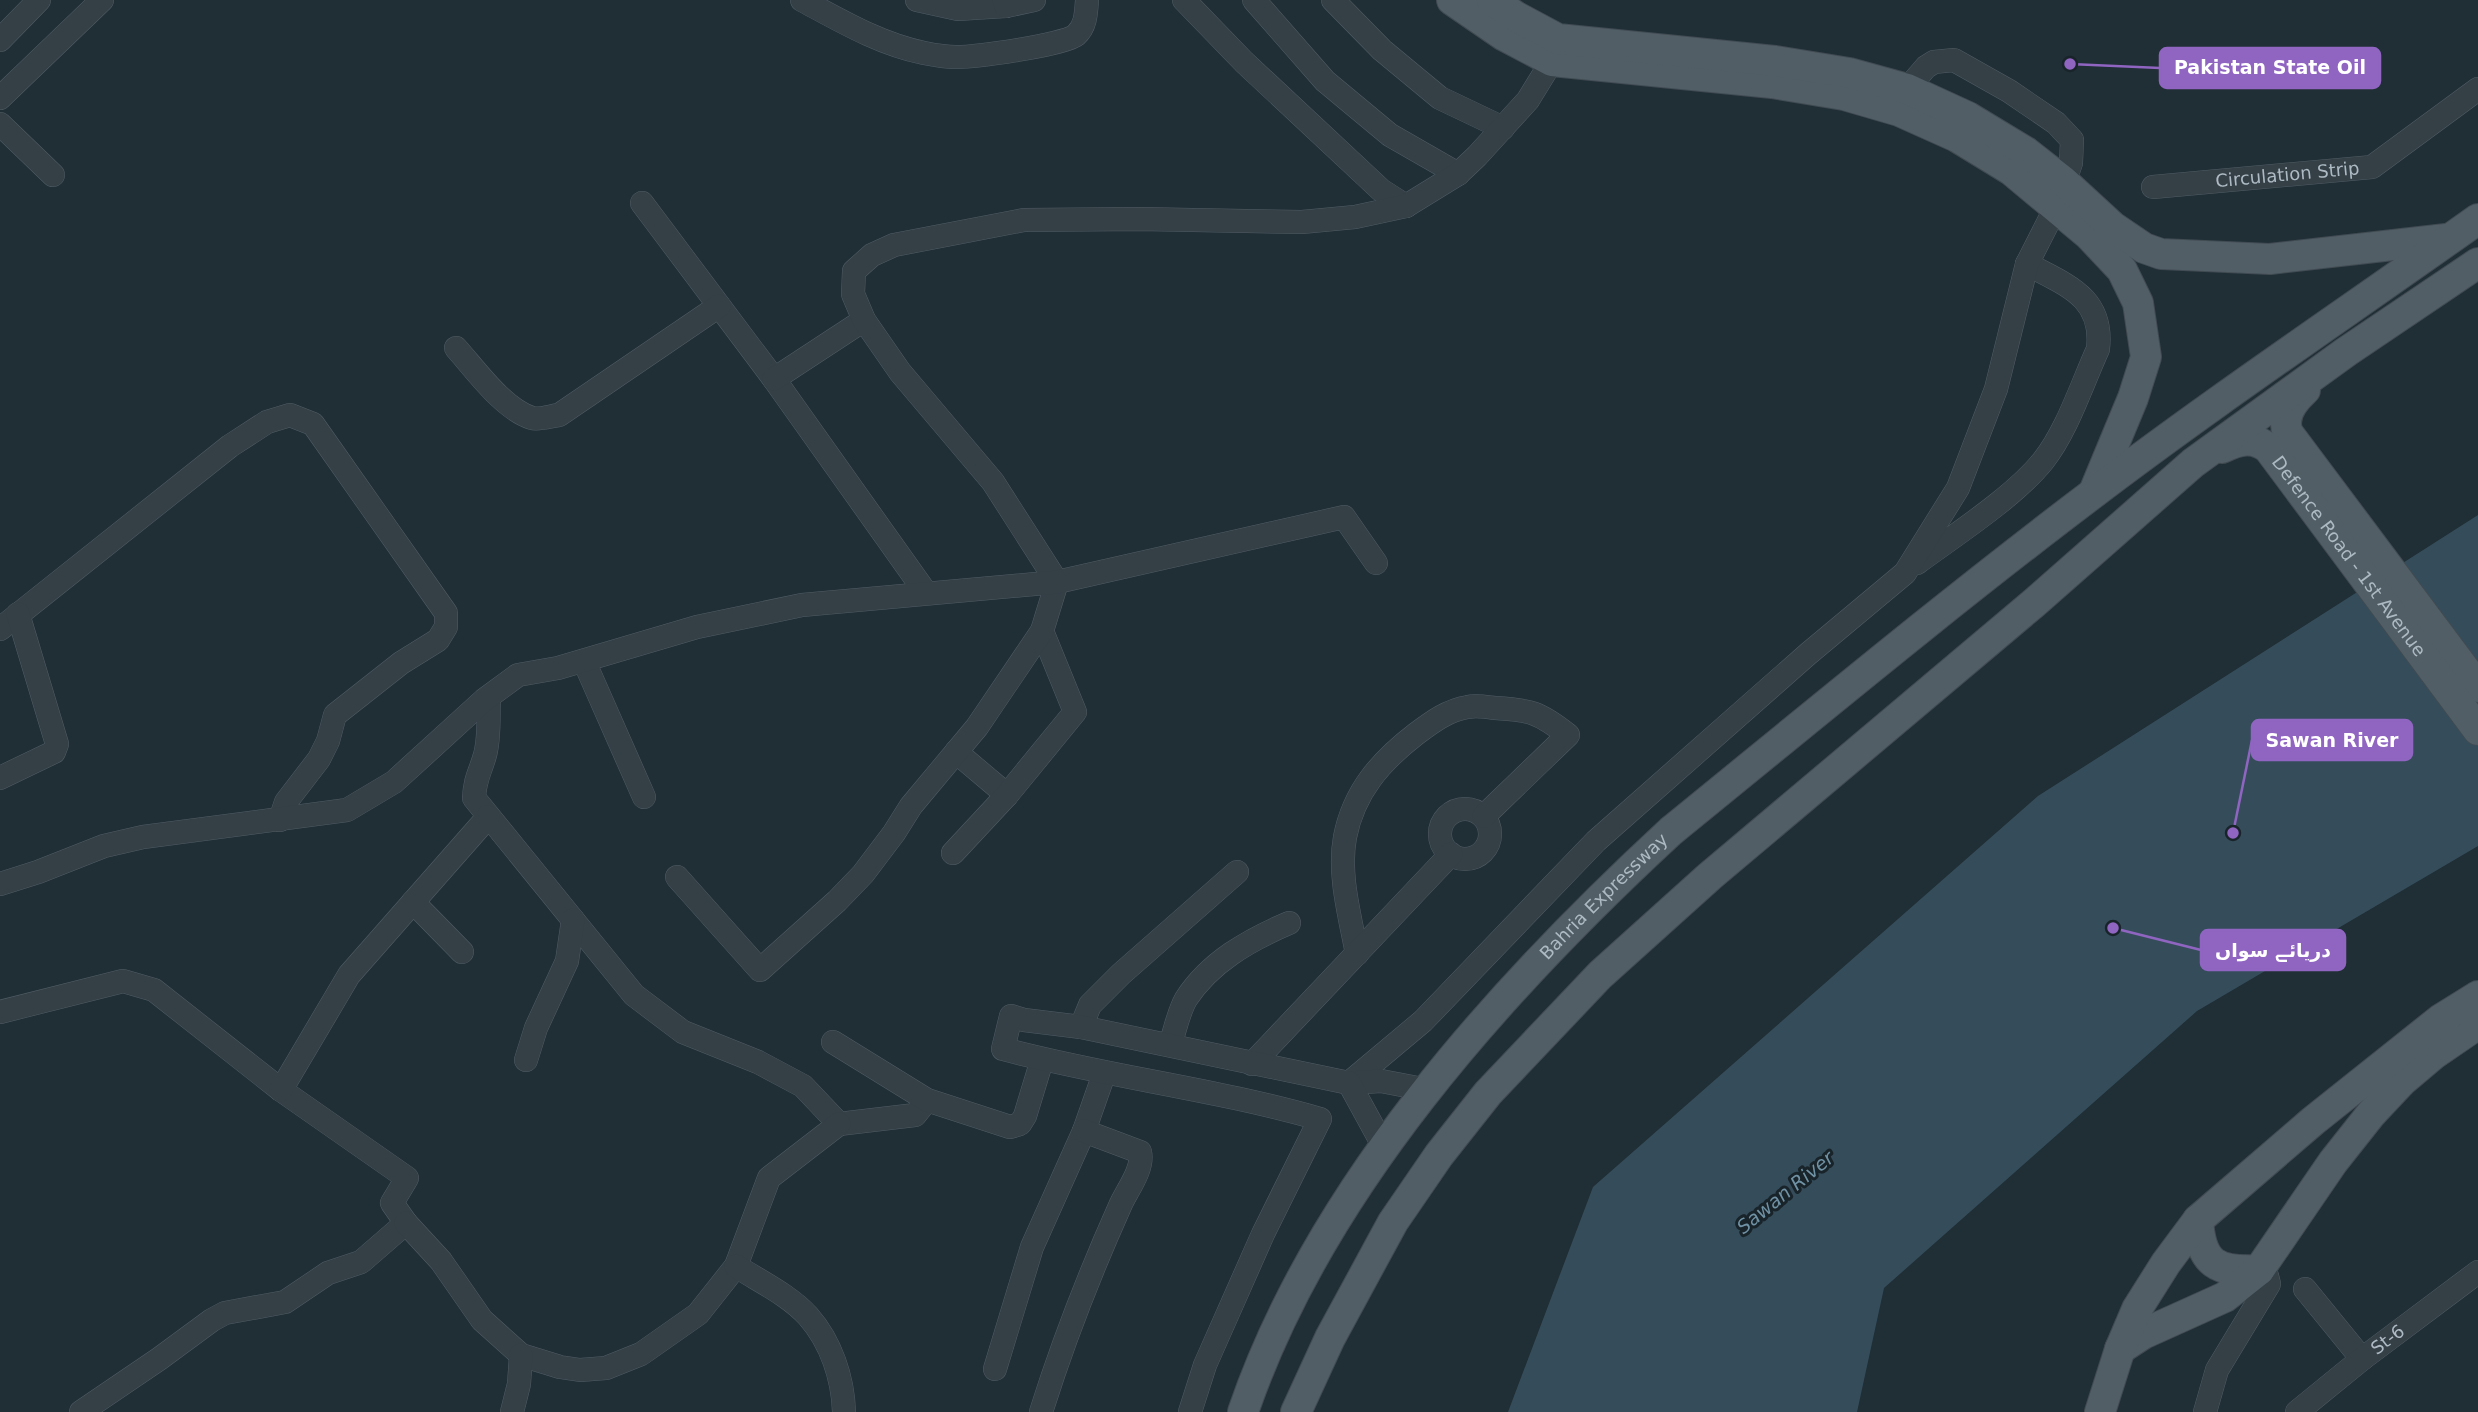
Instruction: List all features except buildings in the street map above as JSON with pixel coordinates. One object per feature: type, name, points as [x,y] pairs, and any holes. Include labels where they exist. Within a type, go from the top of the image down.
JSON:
[{"type":"main road","points":[[1452,0],[1503,35],[1552,61],[1772,83],[1844,95],[1899,111],[1957,137],[2011,170],[2060,194],[2144,247],[2161,254],[2270,259],[2450,239]]},
{"type":"main road","points":[[1492,0],[1558,39],[1775,61],[1849,73],[1907,89],[1968,117],[2025,152],[2089,234],[2122,270],[2138,303],[2146,357],[2133,398],[2094,492]]},
{"type":"main road","name":"Bahria Expressway","points":[[1243,1412],[1281,1319],[1325,1239],[1384,1147],[1492,1013],[1622,877],[1671,831],[2094,492],[2270,364],[2478,219]]},
{"type":"main road","points":[[1296,1412],[1330,1338],[1394,1222],[1439,1155],[1488,1093],[1600,975],[1659,920],[2035,604],[2193,463],[2346,352],[2478,263]]},
{"type":"main road","name":"Defence Road - 1st Avenue","points":[[2279,441],[2288,413],[2297,397],[2346,352]]},
{"type":"main road","name":"Defence Road - 1st Avenue","points":[[2193,463],[2236,441],[2279,441]]},
{"type":"main road","name":"Defence Road - 1st Avenue","points":[[2279,441],[2478,687]]},
{"type":"main road","name":"Defence Road - 1st Avenue","points":[[2279,441],[2478,730]]},
{"type":"main road","points":[[2099,1412],[2120,1349],[2137,1309],[2198,1220],[2323,1113],[2441,1019],[2478,996]]},
{"type":"main road","points":[[2120,1349],[2143,1334],[2225,1297],[2259,1270],[2333,1162],[2371,1114],[2402,1081],[2434,1054],[2478,1024]]},
{"type":"main road","points":[[2198,1220],[2203,1250],[2210,1261],[2222,1268],[2259,1270]]},
{"type":"street","points":[[0,40],[39,0]]},
{"type":"street","points":[[0,98],[102,0]]},
{"type":"street","points":[[802,0],[886,42],[925,54],[956,57],[1059,43],[1076,35],[1082,27],[1087,0]]},
{"type":"street","points":[[917,0],[958,9],[1034,0]]},
{"type":"street","points":[[1184,0],[1244,62],[1381,190],[1406,206]]},
{"type":"street","points":[[1254,0],[1335,88],[1390,135],[1458,174]]},
{"type":"street","points":[[1333,0],[1381,50],[1440,98],[1503,128]]},
{"type":"street","points":[[1905,573],[1958,488],[1996,389],[2027,264],[2060,194],[2071,163],[2072,140],[2056,123],[2009,91],[1954,60],[1934,62],[1926,66],[1907,89]]},
{"type":"street","points":[[677,877],[760,970],[863,874],[911,806],[977,727],[1042,631],[1057,582],[993,482],[900,372],[864,320],[853,294],[854,271],[872,255],[894,245],[1024,220],[1302,222],[1355,217],[1406,206],[1458,174],[1528,100],[1552,61]]},
{"type":"street","name":"Circulation Strip","points":[[2153,187],[2372,167],[2478,89]]},
{"type":"street","points":[[0,124],[53,175]]},
{"type":"street","points":[[642,202],[774,379],[926,593]]},
{"type":"street","points":[[1349,1083],[1423,1021],[1596,841],[1808,654],[1905,573],[2001,499],[2042,462],[2056,442],[2098,349],[2100,333],[2095,313],[2076,290],[2027,264]]},
{"type":"street","points":[[456,348],[513,408],[534,418],[559,415],[719,306]]},
{"type":"street","points":[[774,379],[864,320]]},
{"type":"street","points":[[0,778],[54,752],[57,744],[9,621],[230,446],[267,422],[290,415],[313,424],[446,613],[446,627],[438,640],[401,663],[335,715],[328,741],[286,802],[280,820]]},
{"type":"street","points":[[0,884],[104,846],[188,830],[347,810],[379,792],[518,675],[584,661],[697,628],[802,605],[1057,582],[1345,517],[1376,564]]},
{"type":"street","points":[[953,853],[1007,795],[1075,712],[1042,631]]},
{"type":"street","points":[[584,661],[644,797]]},
{"type":"street","points":[[489,697],[487,744],[474,780],[474,798],[488,817],[634,995],[683,1032],[758,1062],[803,1086],[839,1124]]},
{"type":"street","points":[[1357,954],[1343,869],[1345,838],[1354,803],[1365,784],[1382,764],[1438,718],[1469,706],[1527,710],[1550,721],[1568,735],[1484,817]]},
{"type":"street","points":[[956,752],[1007,795]]},
{"type":"street","points":[[1460,809],[1473,809],[1484,817],[1490,828],[1490,841],[1483,853],[1471,859],[1458,858],[1451,854],[1440,840],[1441,827],[1448,815],[1460,809]]},
{"type":"street","points":[[281,1090],[349,975],[488,817]]},
{"type":"street","points":[[1252,1064],[1451,854]]},
{"type":"street","points":[[1081,1027],[1090,1005],[1121,974],[1237,872]]},
{"type":"street","points":[[413,902],[462,952]]},
{"type":"street","points":[[526,1060],[536,1028],[567,961],[573,920]]},
{"type":"street","points":[[1170,1045],[1185,1002],[1201,979],[1225,957],[1289,923]]},
{"type":"street","points":[[0,1012],[123,981],[154,990],[281,1090],[407,1178],[392,1203],[406,1223],[441,1261],[482,1320],[521,1355],[580,1370],[606,1368],[641,1354],[698,1314],[736,1266],[769,1178],[839,1124],[915,1115],[928,1100]]},
{"type":"street","points":[[1190,1412],[1205,1365],[1263,1234],[1320,1119],[1276,1106],[1104,1074],[1003,1049],[1011,1016],[1081,1027],[1349,1083],[1381,1081],[1428,1090]]},
{"type":"street","points":[[833,1042],[928,1100],[1010,1127],[1020,1124],[1025,1116],[1042,1060]]},
{"type":"street","points":[[1276,1106],[1284,1071]]},
{"type":"street","points":[[995,1369],[1032,1247],[1084,1131],[1104,1074]]},
{"type":"street","points":[[1349,1083],[1384,1147]]},
{"type":"street","points":[[1041,1412],[1062,1345],[1120,1205],[1142,1161],[1140,1152],[1084,1131]]},
{"type":"street","points":[[81,1412],[212,1320],[225,1313],[285,1302],[328,1273],[361,1262],[406,1223]]},
{"type":"street","points":[[736,1266],[778,1292],[808,1316],[829,1349],[844,1387],[844,1412]]},
{"type":"street","points":[[2206,1412],[2217,1370],[2269,1284],[2267,1276],[2259,1270]]},
{"type":"street","name":"St-6","points":[[2298,1412],[2362,1359],[2478,1272]]},
{"type":"street","points":[[2305,1289],[2362,1359]]},
{"type":"street","points":[[512,1412],[519,1384],[521,1355]]},
{"type":"water","points":[[2478,515],[2478,846],[2197,1011],[1884,1288],[1857,1412],[1508,1412],[1593,1187],[2038,796]]},
{"type":"place","name":"Pakistan State Oil","points":[[2070,64]]},
{"type":"place","name":"Sawan River","points":[[2233,833]]},
{"type":"place","name":"دریائے سواں","points":[[2113,928]]}]
